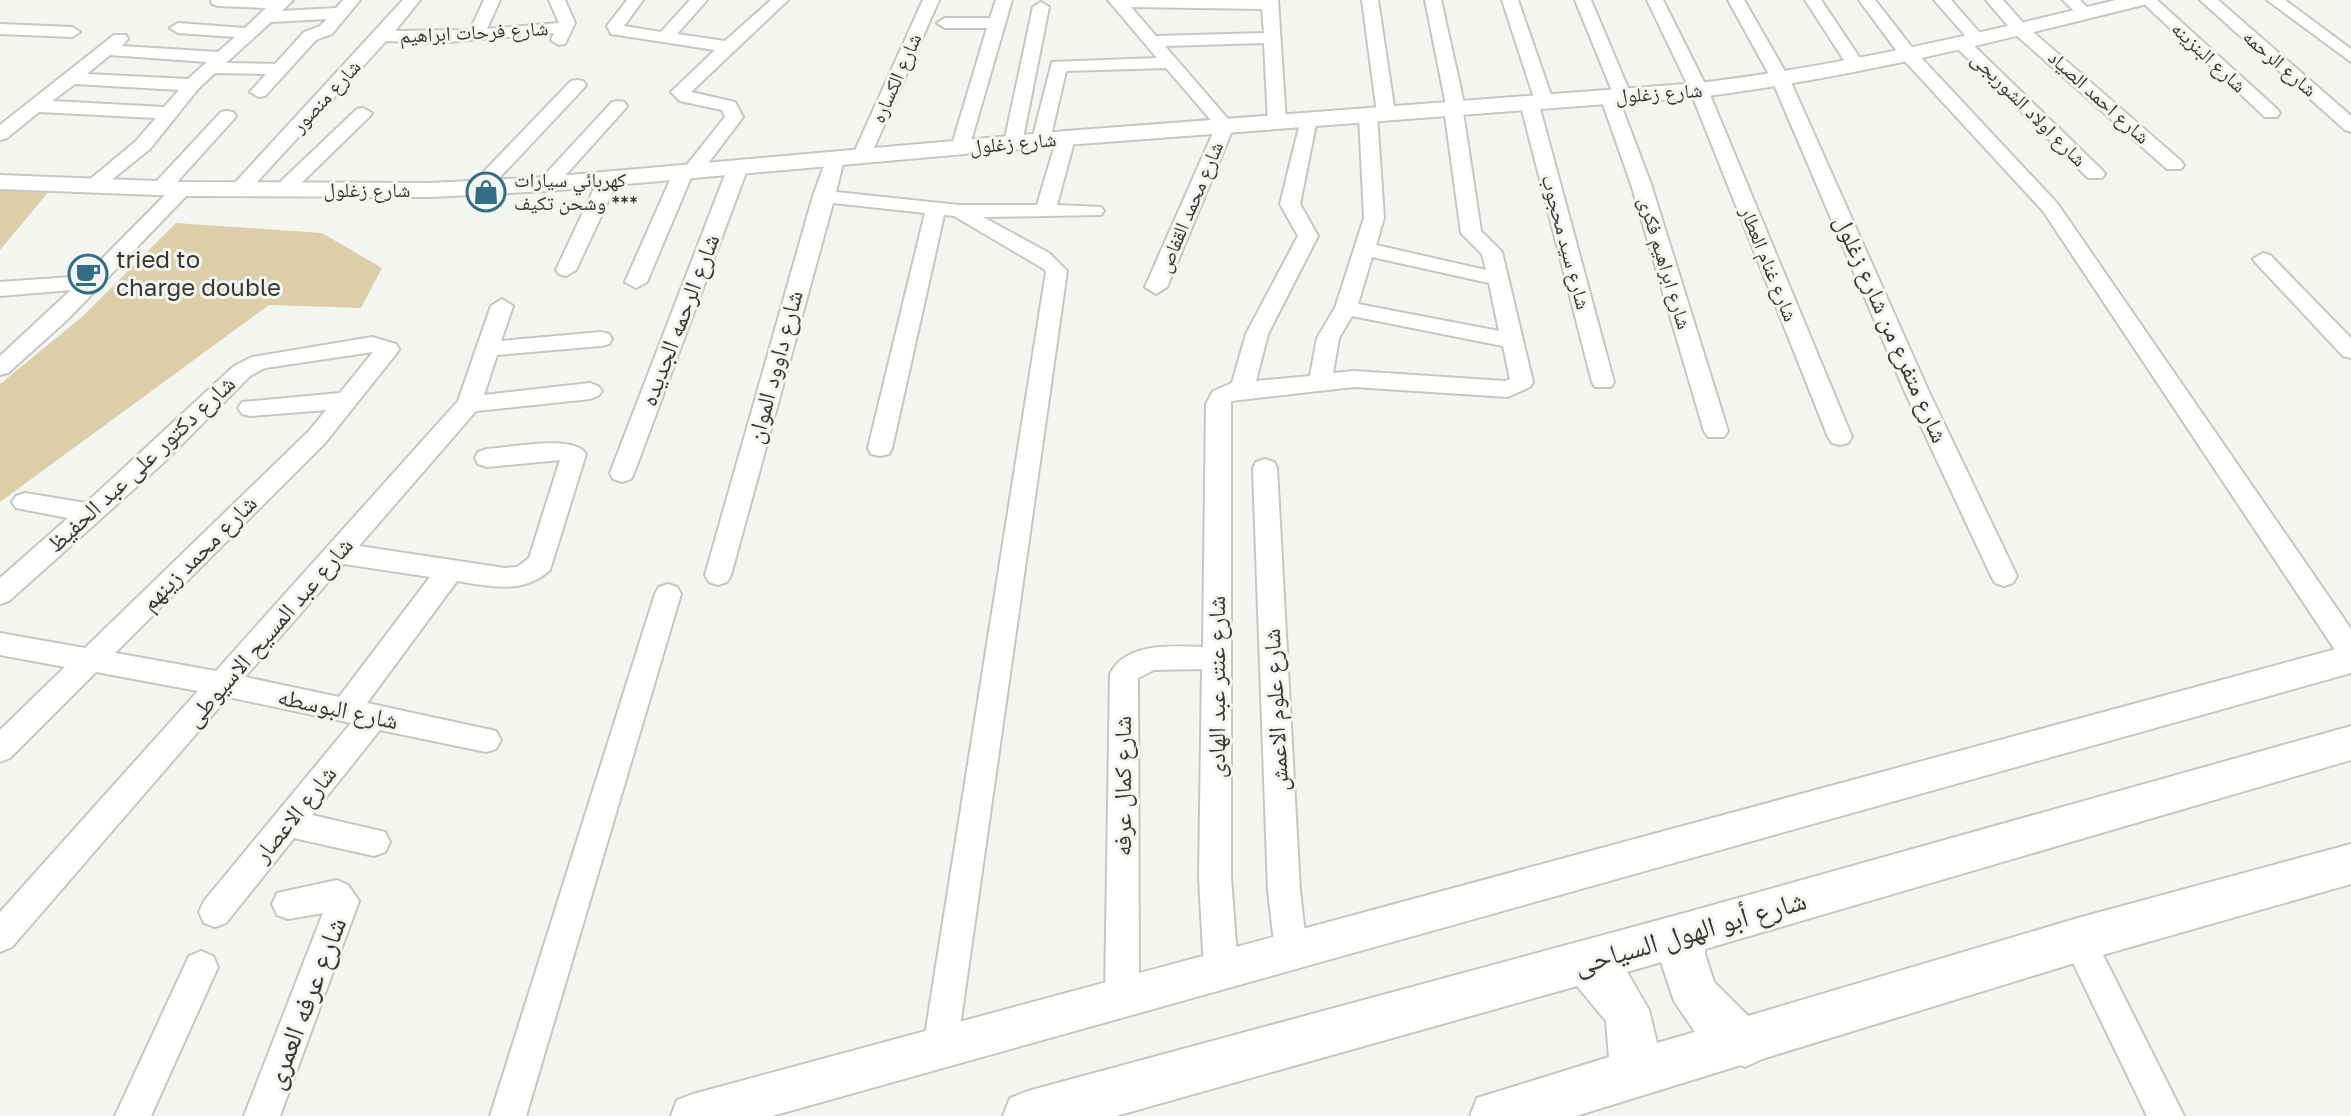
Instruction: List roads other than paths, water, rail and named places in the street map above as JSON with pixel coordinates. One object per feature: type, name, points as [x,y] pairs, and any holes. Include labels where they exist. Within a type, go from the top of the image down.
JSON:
[{"type":"main road","name":"شارع أبو الهول السياحى","points":[[1028,1116],[1681,935],[2351,743]]},
{"type":"main road","points":[[1495,1116],[2078,940],[2351,864]]},
{"type":"main road","points":[[1681,935],[1681,964],[1694,994],[1715,1022],[1745,1043]]},
{"type":"main road","points":[[1583,962],[1609,983],[1628,1011],[1636,1043],[1632,1073]]},
{"type":"street","name":"شارع منصور","points":[[239,190],[412,0]]},
{"type":"street","points":[[555,45],[566,27],[557,0]]},
{"type":"street","points":[[635,0],[614,29],[728,47]]},
{"type":"street","points":[[664,38],[699,0]]},
{"type":"street","points":[[636,282],[689,171],[734,117],[729,106],[686,97],[680,92],[780,0]]},
{"type":"street","name":"شارع الكساره","points":[[861,157],[931,0]]},
{"type":"street","points":[[960,148],[1004,0]]},
{"type":"street","points":[[1321,382],[1322,359],[1328,338],[1346,308],[1374,208],[1377,114],[1370,0]]},
{"type":"street","points":[[1230,397],[1354,379],[1508,389],[1522,382],[1492,252],[1471,233],[1454,108],[1433,0]]},
{"type":"street","name":"شارع سيد محجوب","points":[[1510,0],[1603,382]]},
{"type":"street","name":"شارع ابراهيم فكرى","points":[[1583,0],[1616,96],[1716,431]]},
{"type":"street","name":"شارع غنام العطار","points":[[1655,0],[1699,90],[1840,437]]},
{"type":"street","name":"شارع متفرع من شارع زغلول","points":[[1736,0],[1781,80],[1917,392],[2004,576]]},
{"type":"street","points":[[1813,0],[1855,64]]},
{"type":"street","points":[[1867,0],[1908,54],[2050,207],[2351,651]]},
{"type":"street","name":"شارع اولاد الشوربجى","points":[[1942,0],[1970,42],[2095,174]]},
{"type":"street","points":[[1994,0],[2022,30]]},
{"type":"street","name":"شارع زغلول","points":[[0,182],[239,190],[479,188],[1041,140],[1699,90],[1781,80],[1970,42],[2022,30],[2079,7],[2140,0]]},
{"type":"street","name":"شارع البنزينه","points":[[2148,0],[2271,113]]},
{"type":"street","name":"شارع الرحمه","points":[[2208,0],[2351,126]]},
{"type":"street","points":[[2275,0],[2351,57]]},
{"type":"street","points":[[218,1],[278,7],[346,7]]},
{"type":"street","points":[[1116,1],[1270,2],[1277,122]]},
{"type":"street","points":[[1116,1],[1225,126]]},
{"type":"street","points":[[476,35],[496,5]]},
{"type":"street","points":[[92,186],[143,145],[192,85],[278,7]]},
{"type":"street","points":[[259,92],[310,36],[326,30],[346,7]]},
{"type":"street","points":[[1013,143],[1041,7]]},
{"type":"street","points":[[945,23],[997,23]]},
{"type":"street","name":"شارع فرحات ابراهيم","points":[[382,36],[476,35],[566,27]]},
{"type":"street","points":[[178,28],[250,33]]},
{"type":"street","points":[[0,29],[72,32]]},
{"type":"street","name":"شارع احمد الصياد","points":[[2022,30],[2174,165]]},
{"type":"street","points":[[1151,41],[1272,38]]},
{"type":"street","points":[[0,134],[113,45],[217,63],[280,69]]},
{"type":"street","points":[[1041,140],[1056,69],[1066,64],[1170,63]]},
{"type":"street","points":[[70,78],[192,85]]},
{"type":"street","points":[[479,188],[577,85]]},
{"type":"street","points":[[35,106],[169,113]]},
{"type":"street","points":[[547,184],[618,106]]},
{"type":"street","points":[[283,190],[363,113]]},
{"type":"street","points":[[0,368],[91,282],[171,189],[227,116]]},
{"type":"street","name":"شارع عنتر عبد الهادى","points":[[1221,970],[1215,878],[1218,658],[1230,397],[1257,334],[1308,236],[1290,204],[1308,119]]},
{"type":"street","name":"شارع محمد القفاص","points":[[1156,287],[1225,126]]},
{"type":"street","points":[[1045,212],[1066,138]]},
{"type":"street","name":"شارع داوود الموان","points":[[718,575],[835,159]]},
{"type":"street","name":"شارع الرحمه الجديده","points":[[622,473],[738,167]]},
{"type":"street","points":[[566,270],[609,178]]},
{"type":"street","points":[[823,196],[947,210],[1094,211]]},
{"type":"street","points":[[880,448],[947,210]]},
{"type":"street","points":[[940,1048],[1057,271],[1047,258],[947,210]]},
{"type":"street","points":[[1365,249],[1498,279]]},
{"type":"street","points":[[2263,259],[2351,351]]},
{"type":"street","points":[[0,289],[91,282]]},
{"type":"street","name":"شارع عبد المسيح الاسيوطى","points":[[0,936],[469,404],[502,306]]},
{"type":"street","points":[[1346,308],[1513,341]]},
{"type":"street","points":[[487,349],[601,339]]},
{"type":"street","name":"شارع دكتور على عبد الحفيظ","points":[[0,594],[250,366],[372,344],[388,349]]},
{"type":"street","points":[[0,345],[24,347]]},
{"type":"street","name":"شارع محمد زينهم","points":[[0,749],[301,454],[388,349]]},
{"type":"street","points":[[469,404],[590,391]]},
{"type":"street","points":[[250,408],[348,400]]},
{"type":"street","points":[[338,553],[518,578],[532,572],[541,563],[574,454],[564,451],[487,458]]},
{"type":"street","name":"شارع علوم الاعمش","points":[[1265,468],[1284,891],[1291,951]]},
{"type":"street","points":[[25,502],[91,513]]},
{"type":"street","name":"شارع الاعصار","points":[[215,912],[287,823],[450,570]]},
{"type":"street","points":[[508,1116],[668,594]]},
{"type":"street","name":"شارع البوسطه","points":[[0,644],[223,684],[486,740]]},
{"type":"street","name":"شارع كمال عرفه","points":[[1122,997],[1124,674],[1131,665],[1144,661],[1218,658]]},
{"type":"street","points":[[693,1116],[2351,659]]},
{"type":"street","points":[[287,823],[374,842]]},
{"type":"street","name":"شارع عرفه العمرى","points":[[262,1116],[343,901],[337,895],[288,904]]},
{"type":"street","points":[[2078,940],[2166,1116]]},
{"type":"street","points":[[133,1116],[201,967]]},
{"type":"place","name":"كهربائي سيارات وشحن تكيف ***","points":[[486,192]]},
{"type":"place","name":"tried to charge double","points":[[88,274]]}]
